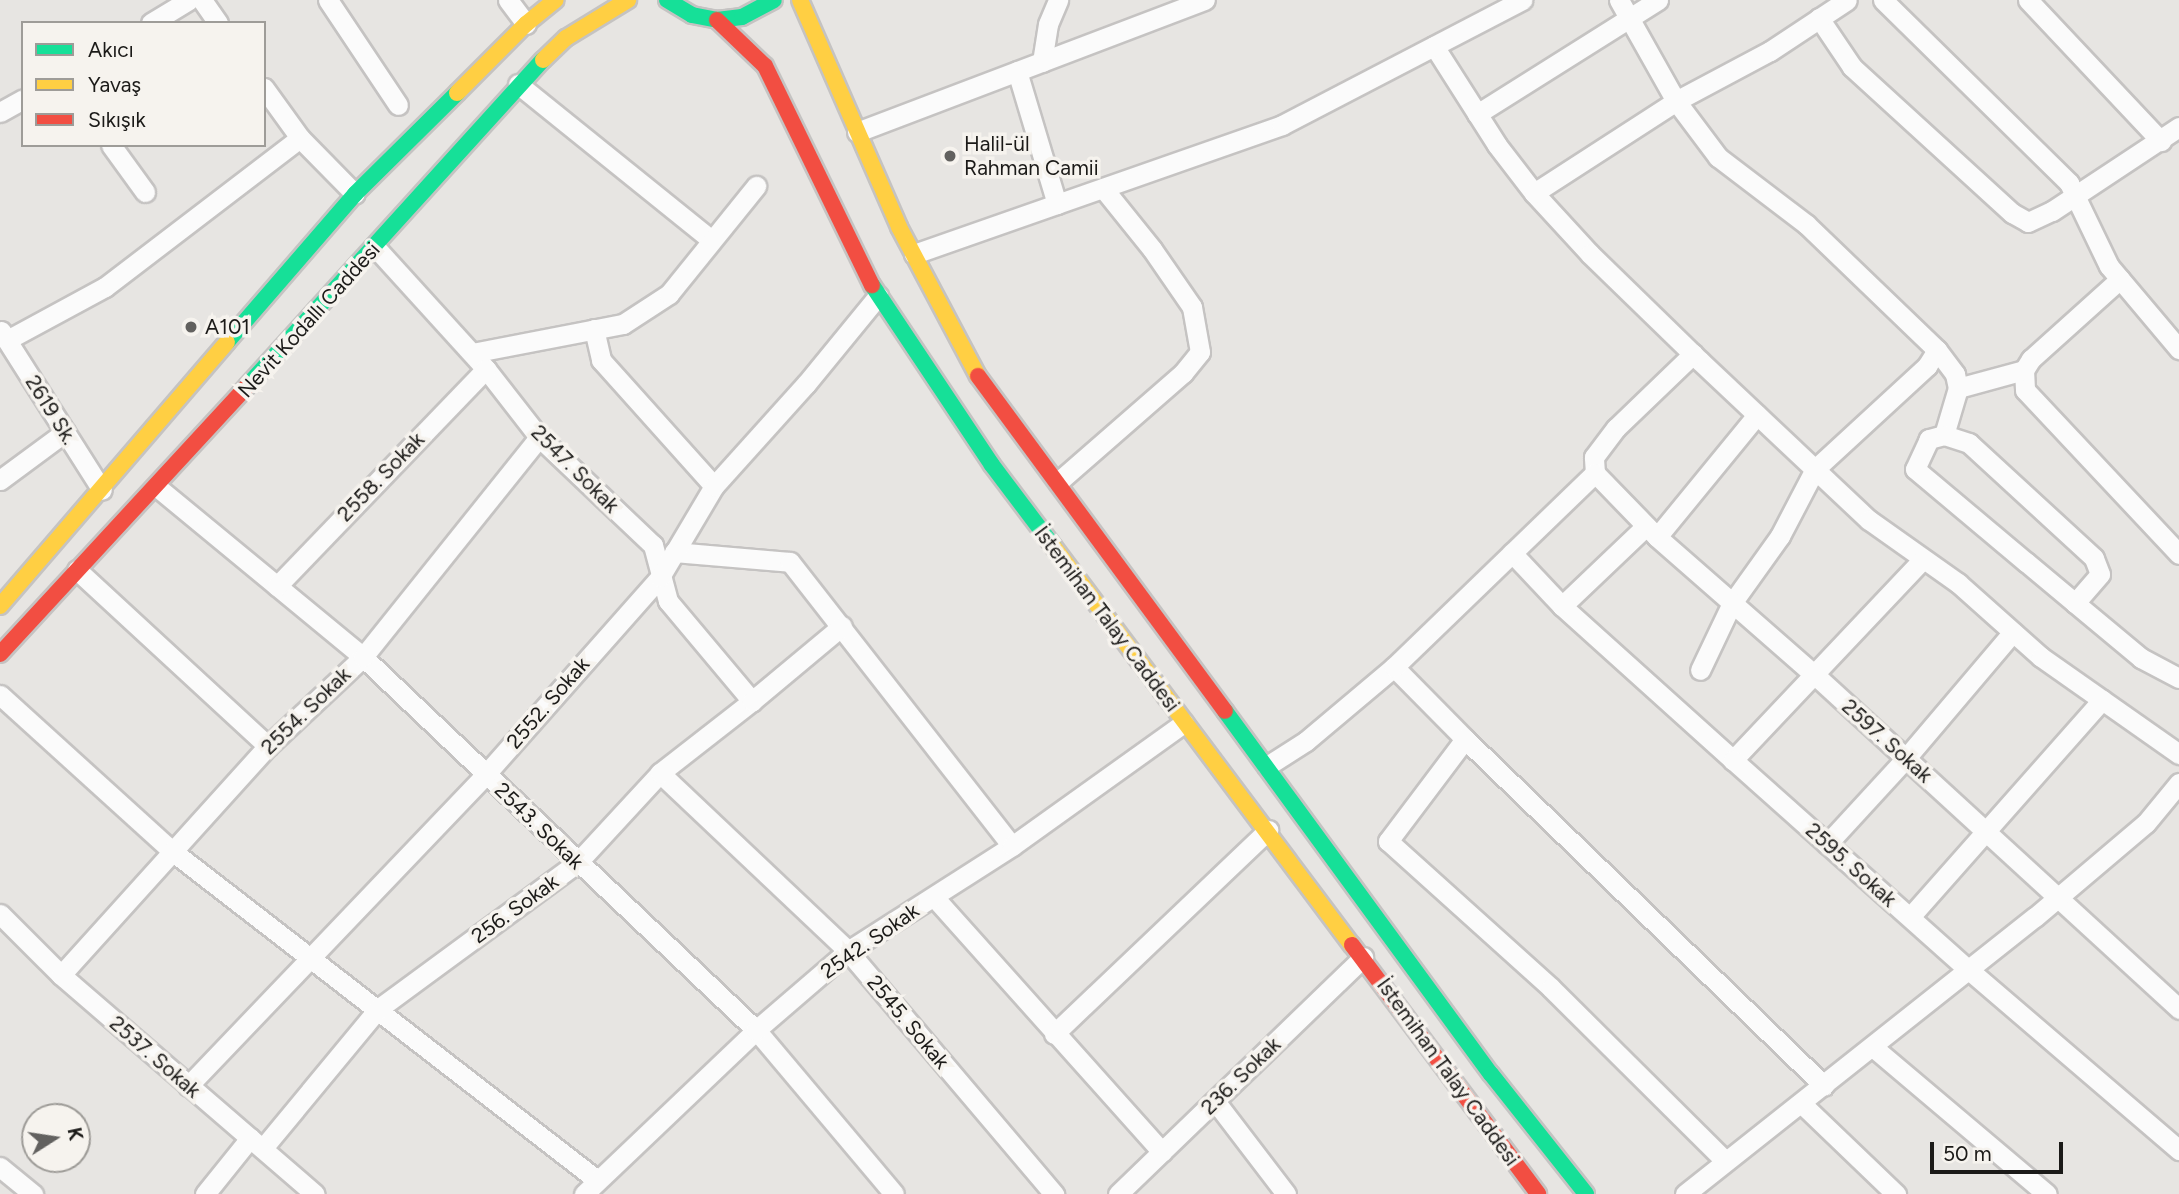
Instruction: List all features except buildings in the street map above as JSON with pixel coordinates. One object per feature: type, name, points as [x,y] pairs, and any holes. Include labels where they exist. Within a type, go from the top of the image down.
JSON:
[{"type":"street","points":[[154,21],[189,0]]},
{"type":"street","points":[[202,0],[218,21]]},
{"type":"street","points":[[328,0],[398,105]]},
{"type":"street","points":[[508,0],[526,23]]},
{"type":"street","points":[[0,606],[355,194],[526,23],[556,0]]},
{"type":"street","name":"Nevit Kodallı Caddesi","points":[[0,654],[157,487],[375,247],[518,84],[566,38],[628,0]]},
{"type":"street","points":[[667,0],[692,15],[717,20],[742,17],[775,0]]},
{"type":"street","name":"İstemihan Talay Caddesi","points":[[800,0],[914,254],[981,382],[1058,482],[1491,1074],[1587,1194]]},
{"type":"street","points":[[1042,62],[1048,24],[1059,0]]},
{"type":"street","points":[[857,132],[1205,0]]},
{"type":"street","points":[[914,254],[1282,125],[1522,0]]},
{"type":"street","points":[[1477,114],[1623,8],[1658,0]]},
{"type":"street","points":[[1534,193],[1676,101],[1770,51],[1847,0]]},
{"type":"street","points":[[1883,0],[2069,183],[2109,266],[2179,349]]},
{"type":"street","points":[[2028,0],[2161,141]]},
{"type":"street","points":[[1623,8],[1676,101],[1718,157],[1806,224],[1937,350],[1955,373],[1958,388],[1944,435]]},
{"type":"street","points":[[1819,18],[1852,67],[2012,213],[2028,222],[2052,211],[2179,127]]},
{"type":"street","name":"İstemihan Talay Caddesi","points":[[717,20],[765,66],[878,296],[992,465],[1184,723],[1268,830],[1538,1194]]},
{"type":"street","points":[[1434,46],[1477,114],[1534,193],[1590,254],[1693,355],[1869,520],[1958,583],[2041,657],[2179,754]]},
{"type":"street","points":[[1017,71],[1057,204]]},
{"type":"street","points":[[518,84],[711,240]]},
{"type":"street","points":[[266,91],[300,138],[355,194]]},
{"type":"street","points":[[0,113],[21,100]]},
{"type":"street","points":[[4,336],[105,287],[300,138]]},
{"type":"street","points":[[112,147],[145,192]]},
{"type":"street","points":[[472,353],[623,324],[668,294],[756,186]]},
{"type":"street","points":[[1058,482],[1183,373],[1200,352],[1192,307],[1152,249],[1103,188]]},
{"type":"street","name":"2547. Sokak","points":[[375,247],[486,369],[539,437],[653,545],[668,600],[752,701]]},
{"type":"street","points":[[2120,278],[2031,359],[2024,370],[2025,390],[2179,554]]},
{"type":"street","name":"2552. Sokak","points":[[188,1086],[485,775],[660,577],[714,486],[806,384],[878,296]]},
{"type":"street","points":[[594,329],[601,360],[714,486]]},
{"type":"street","name":"2619 Sk.","points":[[4,336],[102,490]]},
{"type":"street","points":[[1700,670],[1732,603],[1780,536],[1815,469],[1927,366],[1937,350]]},
{"type":"street","points":[[1267,766],[1306,741],[1394,667],[1595,473],[1594,457],[1616,428],[1693,355]]},
{"type":"street","name":"2558. Sokak","points":[[277,586],[486,369]]},
{"type":"street","points":[[1958,388],[2024,370]]},
{"type":"street","points":[[1562,606],[1652,531],[1757,415]]},
{"type":"street","points":[[0,480],[65,432]]},
{"type":"street","points":[[2075,603],[2101,574],[2094,558],[1969,443],[1944,435],[1929,439],[1915,468],[2075,603],[2141,658],[2179,678]]},
{"type":"street","name":"2554. Sokak","points":[[61,975],[268,746],[363,657],[539,437]]},
{"type":"street","name":"2597. Sokak","points":[[1595,473],[1652,531],[1816,676],[2179,1009]]},
{"type":"street","name":"2543. Sokak","points":[[157,487],[363,657],[756,1030],[894,1194]]},
{"type":"street","points":[[674,552],[790,562],[1012,846]]},
{"type":"street","name":"2595. Sokak","points":[[1512,553],[1562,606],[1733,760],[1969,970],[2179,1150]]},
{"type":"street","points":[[1733,760],[1816,676],[1923,559]]},
{"type":"street","points":[[77,570],[268,746]]},
{"type":"street","name":"256. Sokak","points":[[205,1194],[256,1143],[378,1009],[577,863],[660,773],[842,626]]},
{"type":"street","points":[[1827,844],[1906,758],[2013,632]]},
{"type":"street","points":[[1394,667],[1824,1086]]},
{"type":"street","points":[[0,695],[172,851],[310,960],[378,1009],[590,1187]]},
{"type":"street","points":[[1910,918],[2102,700]]},
{"type":"street","name":"2542. Sokak","points":[[590,1187],[756,1030],[848,951],[1012,846],[1184,723]]},
{"type":"street","points":[[1465,739],[1388,841],[1551,988],[1725,1161]]},
{"type":"street","name":"2545. Sokak","points":[[660,773],[848,951],[1054,1194]]},
{"type":"street","points":[[1685,1194],[1874,1048],[2058,898],[2146,823],[2179,783]]},
{"type":"street","points":[[1054,1034],[1268,830]]},
{"type":"street","points":[[934,897],[1162,1152]]},
{"type":"street","name":"2537. Sokak","points":[[0,915],[61,975],[315,1194]]},
{"type":"street","name":"236. Sokak","points":[[1118,1194],[1363,957]]},
{"type":"street","points":[[1874,1048],[2048,1194]]},
{"type":"street","points":[[1215,1101],[1286,1194]]},
{"type":"street","points":[[1801,1103],[1896,1194]]},
{"type":"street","points":[[0,1167],[33,1194]]},
{"type":"traffic: fast","points":[[667,0],[692,15],[717,20],[742,17],[774,0]]},
{"type":"traffic: fast","points":[[247,386],[543,60]]},
{"type":"traffic: fast","points":[[227,342],[355,194],[457,93]]},
{"type":"traffic: fast","points":[[872,285],[992,465],[1053,546]]},
{"type":"traffic: fast","points":[[1225,711],[1491,1074],[1586,1194]]},
{"type":"traffic: slow","points":[[457,93],[526,24],[556,0]]},
{"type":"traffic: slow","points":[[543,60],[566,38],[628,0]]},
{"type":"traffic: slow","points":[[800,0],[899,227],[978,376]]},
{"type":"traffic: slow","points":[[0,606],[227,342]]},
{"type":"traffic: slow","points":[[1053,546],[1352,945]]},
{"type":"traffic: jam","points":[[717,20],[765,66],[872,285]]},
{"type":"traffic: jam","points":[[978,376],[1225,711]]},
{"type":"traffic: jam","points":[[0,654],[247,386]]},
{"type":"traffic: jam","points":[[1352,945],[1538,1194]]},
{"type":"place","name":"Halil-ül Rahman Camii","points":[[950,156]]},
{"type":"place","name":"A101","points":[[191,327]]}]
